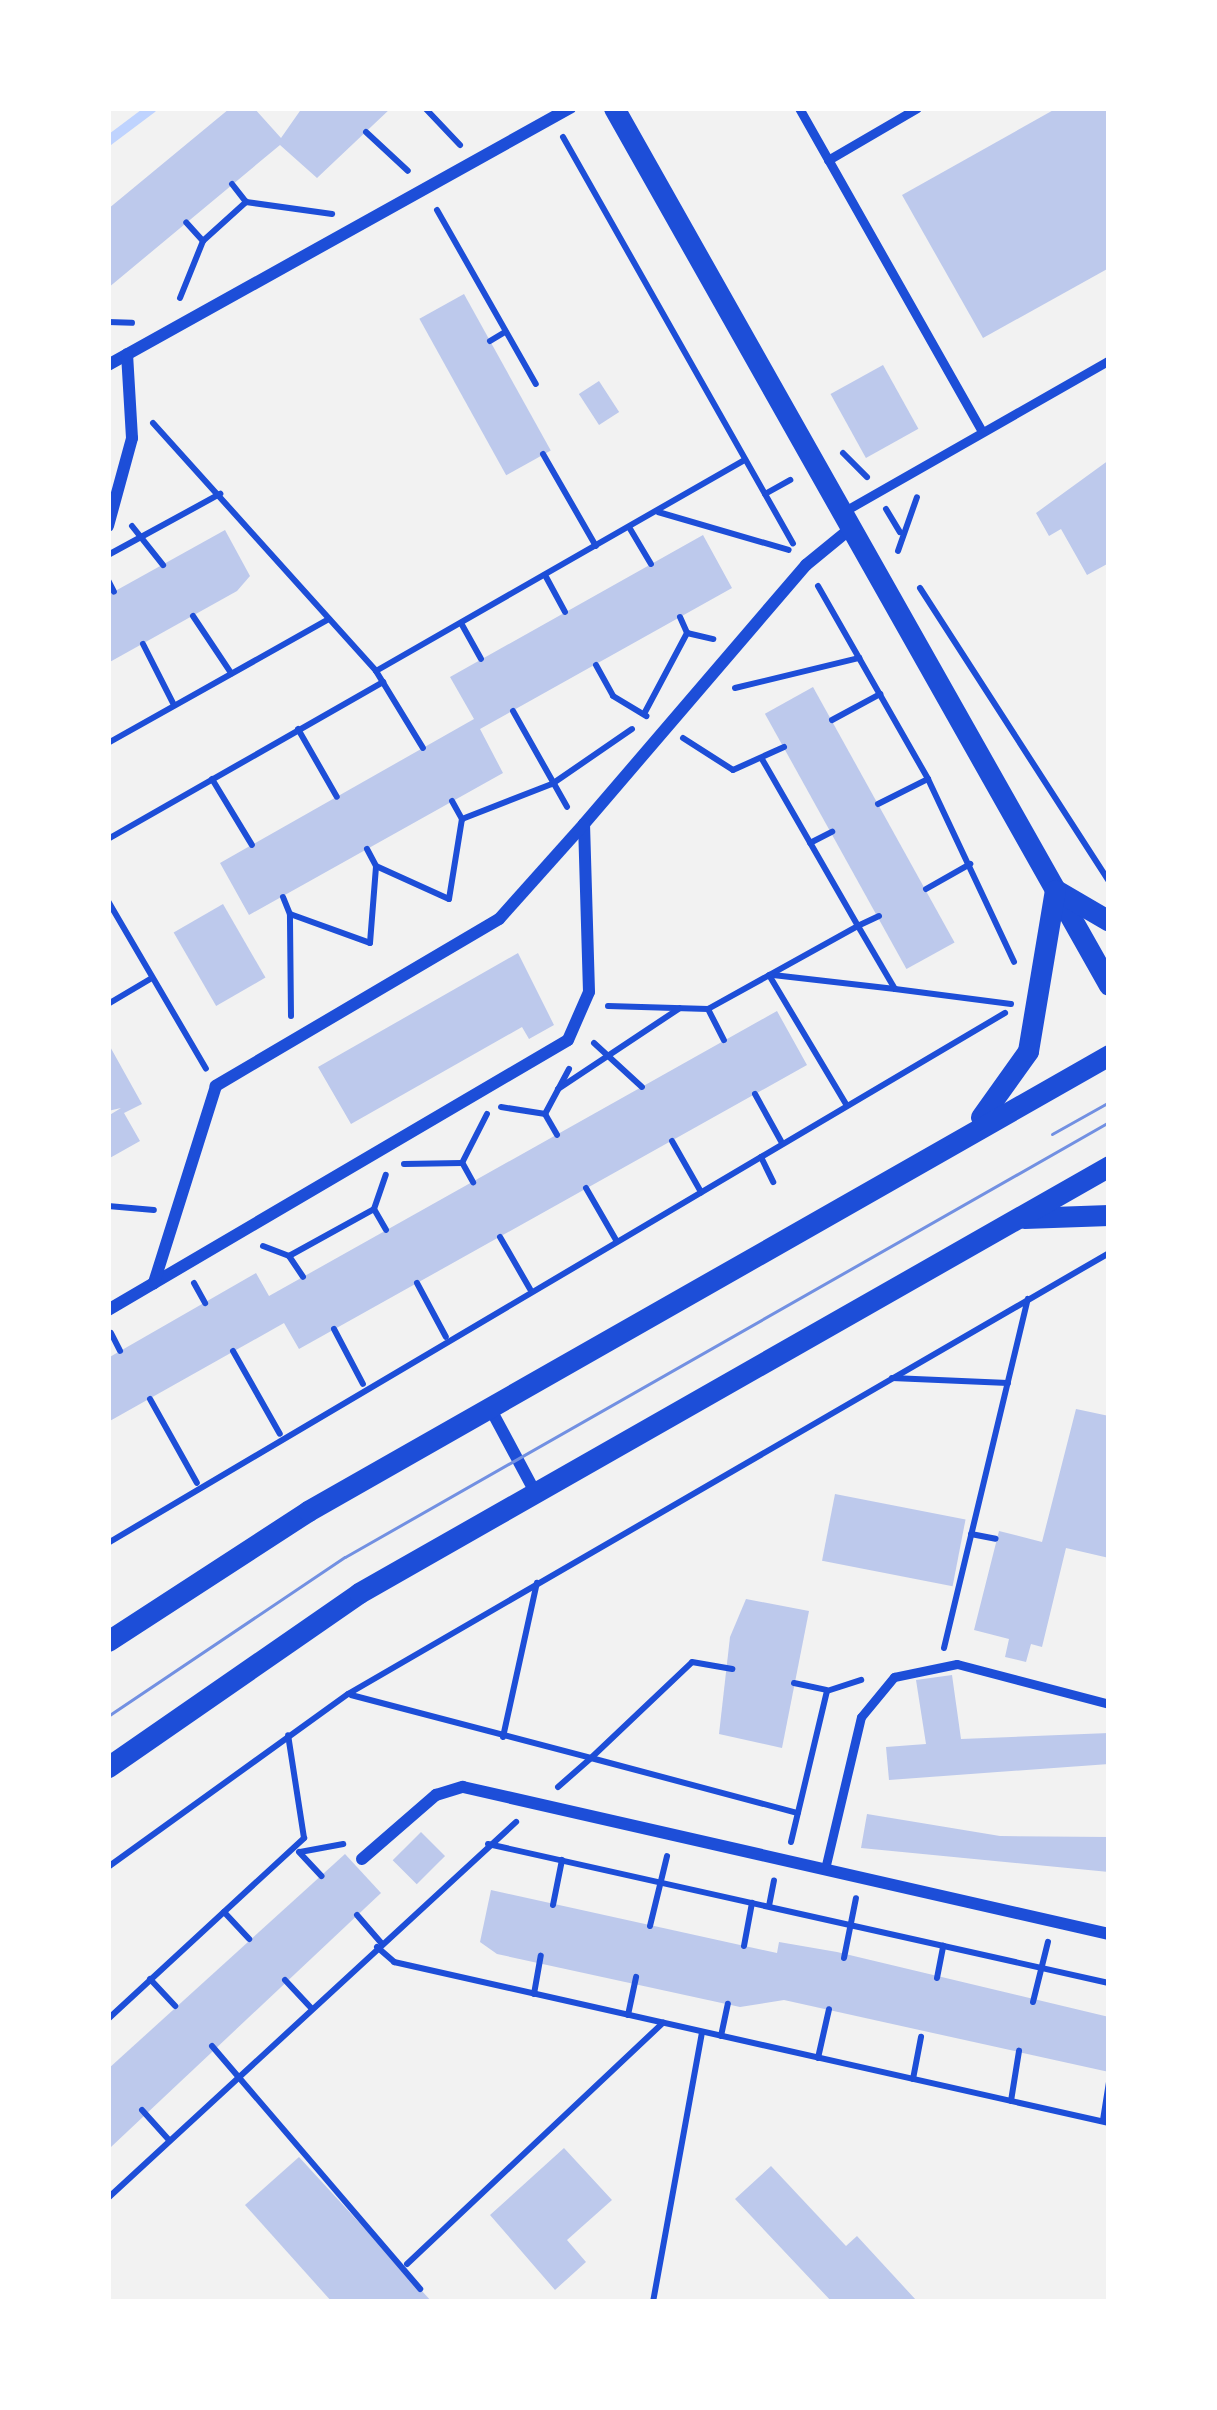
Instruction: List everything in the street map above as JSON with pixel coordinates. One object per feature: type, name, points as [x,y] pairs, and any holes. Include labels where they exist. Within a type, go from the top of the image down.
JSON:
[{"type":"street","points":[[108,364],[570,108]]},
{"type":"street","points":[[614,108],[1109,985]]},
{"type":"street","points":[[108,526],[134,403],[127,354]]},
{"type":"street","points":[[154,1283],[216,1086],[499,919],[846,521]]},
{"type":"street","points":[[110,1308],[580,1035],[586,1005],[582,826]]},
{"type":"street","points":[[1055,889],[1109,921]]},
{"type":"street","points":[[968,1131],[1028,1051],[1055,889]]},
{"type":"street","points":[[108,1641],[490,1408],[968,1131],[1109,1055]]},
{"type":"street","points":[[108,1766],[255,1660],[535,1492],[1109,1166]]},
{"type":"street","points":[[1017,1219],[1109,1216]]},
{"type":"street","points":[[490,1408],[535,1492]]},
{"type":"street","points":[[362,1859],[436,1795],[463,1787],[1109,1934]]},
{"type":"lane","points":[[799,108],[982,432]]},
{"type":"lane","points":[[828,160],[917,108]]},
{"type":"lane","points":[[846,521],[982,432],[1109,359]]},
{"type":"lane","points":[[825,1869],[861,1717],[909,1670],[940,1663],[1109,1704]]},
{"type":"path","points":[[425,108],[475,160]]},
{"type":"path","points":[[366,132],[426,188],[536,384]]},
{"type":"path","points":[[232,184],[245,202],[361,224]]},
{"type":"path","points":[[108,322],[170,330],[203,241],[245,202]]},
{"type":"path","points":[[186,222],[203,241]]},
{"type":"path","points":[[490,341],[505,332]]},
{"type":"path","points":[[134,403],[376,671],[423,748]]},
{"type":"path","points":[[544,454],[596,546]]},
{"type":"path","points":[[376,671],[745,460]]},
{"type":"path","points":[[924,489],[903,518],[904,569],[963,641],[1109,881]]},
{"type":"path","points":[[108,556],[220,494]]},
{"type":"path","points":[[114,505],[163,565]]},
{"type":"path","points":[[656,512],[799,553]]},
{"type":"path","points":[[629,527],[651,564]]},
{"type":"path","points":[[545,575],[565,612]]},
{"type":"path","points":[[108,580],[115,592]]},
{"type":"path","points":[[193,616],[232,674]]},
{"type":"path","points":[[680,617],[687,633]]},
{"type":"path","points":[[108,743],[329,619]]},
{"type":"path","points":[[461,623],[481,659]]},
{"type":"path","points":[[687,633],[704,636]]},
{"type":"path","points":[[462,819],[552,784],[637,725],[687,633]]},
{"type":"path","points":[[143,644],[174,705]]},
{"type":"path","points":[[691,699],[859,658]]},
{"type":"path","points":[[108,839],[383,682]]},
{"type":"path","points":[[832,720],[880,694]]},
{"type":"path","points":[[513,711],[552,784],[582,826]]},
{"type":"path","points":[[298,729],[337,797]]},
{"type":"path","points":[[744,770],[784,747]]},
{"type":"path","points":[[762,759],[895,989]]},
{"type":"path","points":[[212,779],[252,845]]},
{"type":"path","points":[[878,804],[928,779]]},
{"type":"path","points":[[376,866],[449,899],[462,819],[452,801]]},
{"type":"path","points":[[810,843],[832,832]]},
{"type":"path","points":[[290,914],[370,944],[376,866],[367,849]]},
{"type":"path","points":[[926,889],[971,864]]},
{"type":"path","points":[[283,897],[290,914],[284,1001],[302,1035]]},
{"type":"path","points":[[108,901],[216,1086]]},
{"type":"path","points":[[586,1005],[708,1009],[879,916]]},
{"type":"path","points":[[769,975],[1012,1004]]},
{"type":"path","points":[[769,975],[848,1107]]},
{"type":"path","points":[[108,1004],[152,978]]},
{"type":"path","points":[[558,1089],[680,1008]]},
{"type":"path","points":[[708,1009],[724,1040]]},
{"type":"path","points":[[108,1526],[111,1540],[363,1384],[999,1021]]},
{"type":"path","points":[[545,1114],[580,1035],[614,1054],[642,1087]]},
{"type":"path","points":[[755,1094],[783,1144]]},
{"type":"path","points":[[462,1162],[491,1106],[545,1114]]},
{"type":"path","points":[[545,1114],[557,1135]]},
{"type":"path","points":[[672,1141],[701,1192]]},
{"type":"path","points":[[761,1157],[773,1182]]},
{"type":"path","points":[[290,1256],[374,1209],[390,1164],[462,1162]]},
{"type":"path","points":[[462,1162],[472,1182]]},
{"type":"path","points":[[586,1188],[616,1240]]},
{"type":"path","points":[[108,1206],[176,1207]]},
{"type":"path","points":[[374,1209],[386,1230]]},
{"type":"path","points":[[240,1231],[290,1256],[303,1277]]},
{"type":"path","points":[[500,1237],[530,1289]]},
{"type":"path","points":[[108,1867],[348,1694],[1109,1253]]},
{"type":"path","points":[[417,1282],[446,1337]]},
{"type":"path","points":[[197,1288],[205,1303]]},
{"type":"path","points":[[940,1663],[1028,1298]]},
{"type":"path","points":[[334,1329],[363,1384]]},
{"type":"path","points":[[111,1333],[120,1351]]},
{"type":"path","points":[[233,1351],[280,1434]]},
{"type":"path","points":[[891,1378],[1008,1383]]},
{"type":"path","points":[[150,1399],[197,1483]]},
{"type":"path","points":[[971,1534],[996,1539]]},
{"type":"path","points":[[503,1737],[537,1583]]},
{"type":"path","points":[[591,1758],[692,1662],[732,1669]]},
{"type":"path","points":[[794,1683],[827,1691],[909,1670]]},
{"type":"path","points":[[769,1906],[787,1860],[827,1691]]},
{"type":"path","points":[[348,1694],[798,1813]]},
{"type":"path","points":[[108,2018],[304,1838],[288,1736]]},
{"type":"path","points":[[650,1927],[657,1882],[674,1835]]},
{"type":"path","points":[[108,2198],[488,1844],[1109,1983]]},
{"type":"path","points":[[295,1847],[321,1876]]},
{"type":"path","points":[[553,1905],[562,1860]]},
{"type":"path","points":[[844,1958],[861,1877]]},
{"type":"path","points":[[744,1946],[752,1903]]},
{"type":"path","points":[[224,1912],[249,1940]]},
{"type":"path","points":[[357,1915],[394,1962],[1106,2122],[1109,2082]]},
{"type":"path","points":[[1033,2002],[1055,1922]]},
{"type":"path","points":[[937,1978],[943,1946]]},
{"type":"path","points":[[534,1994],[542,1956]]},
{"type":"path","points":[[628,2015],[636,1977]]},
{"type":"path","points":[[151,1979],[176,2006]]},
{"type":"path","points":[[285,1980],[311,2008]]},
{"type":"path","points":[[721,2036],[728,2004]]},
{"type":"path","points":[[818,2058],[829,2009]]},
{"type":"path","points":[[406,2264],[663,2023]]},
{"type":"path","points":[[653,2302],[702,2032]]},
{"type":"path","points":[[913,2079],[921,2037]]},
{"type":"path","points":[[212,2046],[406,2264],[420,2289]]},
{"type":"path","points":[[1011,2101],[1019,2051]]},
{"type":"path","points":[[142,2110],[169,2140]]},
{"type":"building","points":[[254,108],[281,138],[302,108],[391,108],[317,178],[280,145],[108,288],[108,209],[229,109]]},
{"type":"building","points":[[1057,108],[1109,108],[1109,268],[983,338],[902,195]]},
{"type":"building","points":[[464,294],[551,451],[506,475],[419,319]]},
{"type":"building","points":[[883,365],[918,429],[866,458],[831,394]]},
{"type":"building","points":[[599,381],[619,412],[599,425],[579,394]]},
{"type":"building","points":[[1109,460],[1109,563],[1087,575],[1061,529],[1049,536],[1036,513]]},
{"type":"building","points":[[225,530],[250,576],[237,591],[108,663],[108,595]]},
{"type":"building","points":[[703,535],[732,588],[480,729],[503,773],[249,915],[220,863],[474,719],[450,677]]},
{"type":"building","points":[[813,687],[955,942],[906,969],[765,714]]},
{"type":"building","points":[[223,904],[266,978],[216,1006],[174,932]]},
{"type":"building","points":[[518,953],[554,1025],[529,1039],[522,1027],[351,1124],[318,1067]]},
{"type":"building","points":[[777,1011],[807,1065],[299,1349],[284,1323],[108,1422],[108,1358],[256,1273],[269,1296]]},
{"type":"building","points":[[108,1043],[142,1104],[124,1113],[140,1141],[108,1159],[108,1116],[121,1108],[108,1111]]},
{"type":"building","points":[[1076,1409],[1109,1416],[1109,1558],[1066,1548],[1042,1647],[1031,1644],[1026,1662],[1005,1657],[1009,1639],[974,1630],[999,1531],[1042,1542]]},
{"type":"building","points":[[835,1494],[966,1519],[953,1586],[822,1561]]},
{"type":"building","points":[[746,1599],[809,1611],[782,1748],[719,1734],[730,1637]]},
{"type":"building","points":[[952,1675],[961,1739],[1109,1733],[1109,1764],[889,1780],[886,1747],[926,1744],[916,1680]]},
{"type":"building","points":[[867,1814],[1000,1836],[1109,1837],[1109,1872],[861,1848]]},
{"type":"building","points":[[421,1832],[445,1856],[417,1884],[393,1860]]},
{"type":"building","points":[[345,1854],[381,1893],[111,2147],[108,2069]]},
{"type":"building","points":[[491,1890],[777,1953],[779,1942],[837,1952],[1109,2017],[1109,2072],[784,2000],[740,2007],[497,1954],[480,1942]]},
{"type":"building","points":[[564,2148],[612,2200],[567,2240],[586,2262],[555,2290],[490,2215]]},
{"type":"building","points":[[299,2157],[432,2302],[332,2302],[245,2205]]},
{"type":"building","points":[[771,2166],[846,2246],[857,2236],[916,2300],[832,2302],[735,2199]]},
{"type":"waterway","points":[[108,141],[152,108]]},
{"type":"tram line","points":[[1052,1134],[1109,1102]]},
{"type":"tram line","points":[[108,1716],[345,1557],[1109,1122]]}]
